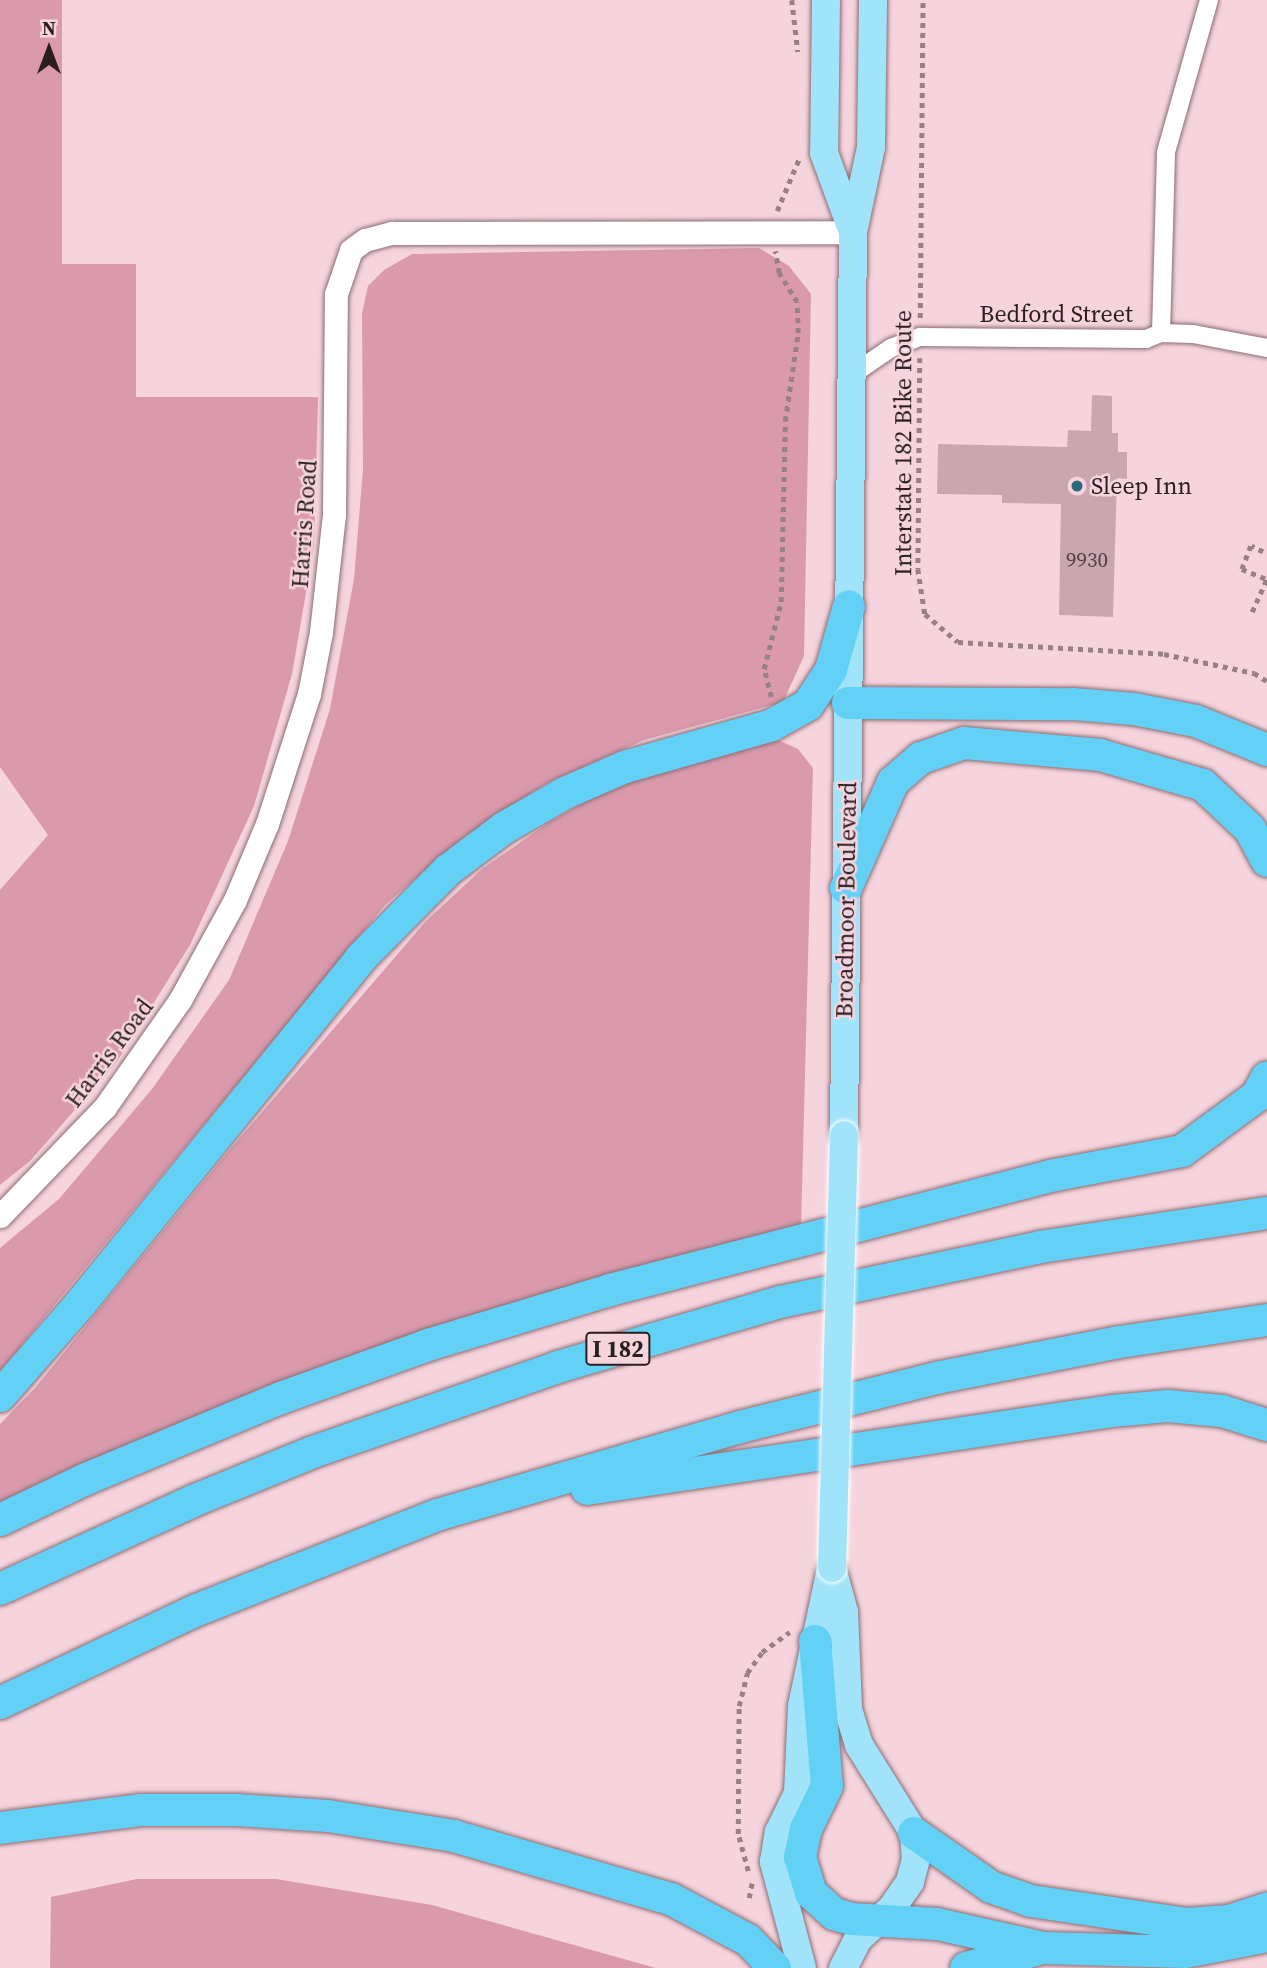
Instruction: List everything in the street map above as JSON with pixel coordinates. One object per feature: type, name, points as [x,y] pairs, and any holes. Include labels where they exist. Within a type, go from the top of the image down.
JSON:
[{"type":"highway","points":[[0,1396],[81,1303],[361,958],[448,870],[504,828],[565,793],[625,766],[772,725],[808,705],[831,670],[849,606]]},
{"type":"highway","points":[[848,703],[1134,709],[1196,721],[1267,750]]},
{"type":"highway","points":[[846,888],[893,782],[920,758],[964,743],[1100,755],[1203,785],[1250,829],[1267,861]]},
{"type":"highway","points":[[0,1520],[86,1479],[269,1403],[428,1345],[610,1290],[1050,1176],[1182,1151],[1257,1096],[1267,1077]]},
{"type":"highway","name":"I 182","points":[[0,1589],[193,1501],[301,1457],[558,1367],[794,1300],[1040,1248],[1267,1213]]},
{"type":"highway","points":[[0,1703],[197,1610],[437,1514],[740,1427],[936,1378],[1120,1342],[1267,1320]]},
{"type":"highway","points":[[437,1514],[747,1462],[1112,1411],[1168,1406],[1222,1411],[1267,1425]]},
{"type":"highway","points":[[807,1634],[827,1786],[801,1843],[801,1869],[821,1905],[851,1919],[937,1924],[1044,1948],[1185,1952],[1267,1936]]},
{"type":"highway","points":[[0,1828],[139,1810],[237,1810],[327,1816],[454,1836],[671,1899],[748,1940],[775,1968]]},
{"type":"highway","points":[[914,1833],[991,1887],[1031,1901],[1187,1924],[1229,1921],[1267,1909]]},
{"type":"highway","points":[[966,1968],[1044,1948]]},
{"type":"main road","name":"Broadmoor Boulevard","points":[[826,0],[824,153],[853,232]]},
{"type":"main road","name":"Broadmoor Boulevard","points":[[873,0],[871,146],[853,232],[844,1135],[832,1568],[844,1612],[848,1709],[859,1745],[914,1833]]},
{"type":"main road","name":"Broadmoor Boulevard","points":[[802,1968],[774,1861],[779,1832],[798,1793],[799,1729],[807,1634],[832,1568]]},
{"type":"main road","points":[[843,1968],[875,1920],[892,1908],[910,1882],[916,1859],[914,1833]]},
{"type":"street","points":[[1161,333],[1166,152],[1209,0]]},
{"type":"street","name":"Harris Road","points":[[0,1216],[105,1107],[180,1000],[235,900],[267,824],[309,694],[321,632],[334,514],[336,294],[351,250],[365,240],[392,233],[853,232]]},
{"type":"street","name":"Bedford Street","points":[[853,374],[891,348],[920,337],[1146,339],[1161,333],[1211,336],[1267,348]]},
{"type":"path","points":[[792,0],[800,61]]},
{"type":"path","name":"Interstate 182 Bike Route","points":[[923,0],[918,569],[925,614],[958,642],[1164,654],[1254,673],[1267,681]]},
{"type":"path","points":[[774,705],[764,669],[781,602],[785,421],[798,333],[797,303],[779,273],[775,254],[775,231],[776,212],[799,167],[799,154]]},
{"type":"path","points":[[1252,612],[1267,579],[1242,569],[1251,546],[1263,552]]},
{"type":"path","points":[[749,1898],[752,1884],[738,1834],[739,1706],[747,1673],[755,1662],[807,1634]]},
{"type":"shaded area","points":[[0,0],[62,0],[62,264],[136,264],[136,397],[318,397],[314,546],[292,674],[254,806],[190,945],[116,1063],[30,1161],[0,1185],[0,890],[48,835],[0,767]]},
{"type":"shaded area","points":[[759,248],[789,266],[811,294],[804,656],[783,702],[644,740],[545,784],[464,837],[385,905],[0,1371],[0,1248],[59,1199],[152,1089],[229,980],[288,841],[330,709],[354,579],[363,469],[362,313],[368,286],[384,270],[412,254]]},
{"type":"shaded area","points":[[778,740],[798,749],[813,768],[801,1228],[0,1514],[0,1424],[35,1388],[226,1154],[426,921],[482,869],[548,823],[613,786],[695,759]]},
{"type":"shaded area","points":[[137,1879],[276,1879],[432,1905],[656,1968],[50,1968],[51,1897]]},
{"type":"building","points":[[1092,395],[1112,396],[1112,433],[1118,433],[1118,452],[1127,452],[1127,479],[1117,478],[1113,617],[1059,615],[1061,504],[1002,503],[1002,495],[937,494],[938,444],[1067,447],[1068,430],[1091,431]]},
{"type":"place","name":"Sleep Inn","points":[[1077,486]]}]
